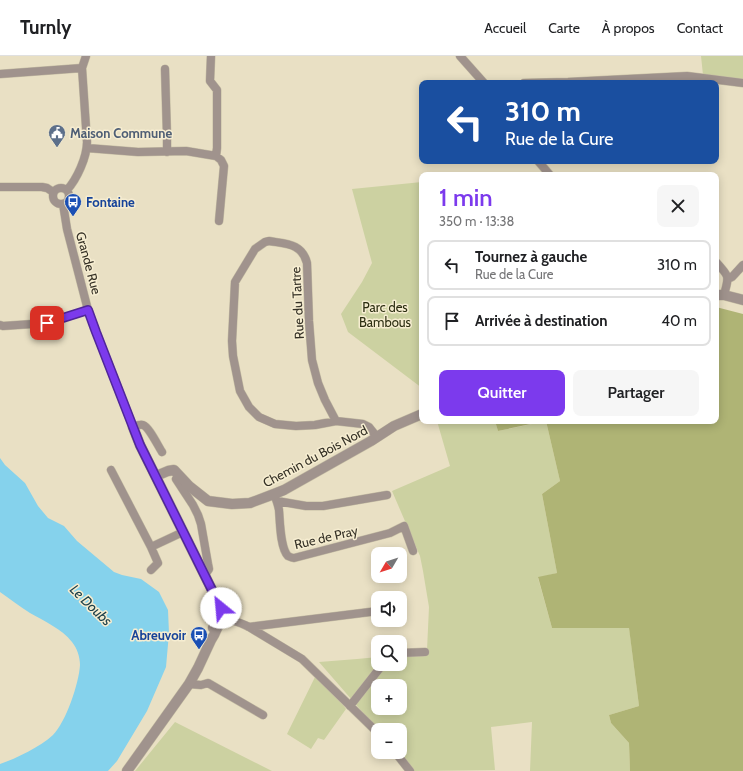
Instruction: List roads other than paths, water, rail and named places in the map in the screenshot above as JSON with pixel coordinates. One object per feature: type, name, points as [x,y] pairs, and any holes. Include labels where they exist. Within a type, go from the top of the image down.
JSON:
[{"type":"street","points":[[67,190],[74,180],[87,148],[82,68],[86,56]]},
{"type":"street","points":[[211,56],[210,80],[217,90],[216,156]]},
{"type":"street","points":[[460,56],[481,80]]},
{"type":"street","points":[[0,74],[82,68]]},
{"type":"street","points":[[165,69],[167,152]]},
{"type":"street","points":[[608,80],[687,76],[743,83]]},
{"type":"street","points":[[87,148],[138,152],[186,151],[216,156],[221,160],[224,166],[219,221]]},
{"type":"street","points":[[541,164],[547,172]]},
{"type":"street","points":[[0,187],[42,187],[53,192]]},
{"type":"street","points":[[60,187],[67,190],[69,196],[67,201],[63,204],[55,202],[52,197],[55,190],[60,187]]},
{"type":"street","name":"Grande Rue","points":[[63,204],[67,229],[88,310],[133,428],[212,590],[222,614]]},
{"type":"street","name":"Rue du Tartre","points":[[336,421],[318,383],[312,360],[306,257],[294,246],[269,241],[265,242],[255,248],[235,282],[232,341],[233,356],[240,391],[249,407],[259,418],[275,424],[296,426],[315,425],[336,421],[363,424],[369,427],[377,437]]},
{"type":"street","points":[[719,265],[725,272],[728,279],[728,284],[720,295],[743,300]]},
{"type":"street","points":[[728,279],[732,277],[743,265]]},
{"type":"street","points":[[0,325],[47,323],[88,310]]},
{"type":"street","name":"Chemin du Bois Nord","points":[[156,476],[174,470],[189,486],[208,501],[224,504],[250,503],[275,498],[394,426],[419,415]]},
{"type":"street","points":[[133,428],[140,425],[145,426],[162,452]]},
{"type":"street","points":[[111,470],[158,563],[150,570]]},
{"type":"street","points":[[176,479],[193,505],[201,524],[209,569],[204,574]]},
{"type":"street","points":[[275,498],[306,506],[323,506],[387,495]]},
{"type":"street","name":"Rue de Pray","points":[[275,498],[281,539],[289,556],[294,558],[390,533],[404,526],[414,551]]},
{"type":"street","points":[[151,547],[183,532]]},
{"type":"street","points":[[249,627],[371,612]]},
{"type":"street","points":[[127,771],[189,684],[198,668],[222,614],[249,627],[302,660],[371,726]]},
{"type":"street","points":[[407,653],[425,652]]},
{"type":"street","points":[[350,706],[378,671]]},
{"type":"street","points":[[189,684],[201,685],[208,683],[263,715]]},
{"type":"street","points":[[401,759],[410,771]]},
{"type":"water","name":"Le Doubs","points":[[0,458],[5,465],[25,483],[38,506],[48,518],[64,526],[77,541],[114,572],[141,579],[159,592],[168,610],[169,633],[166,667],[147,711],[117,761],[108,771],[0,771],[0,764],[35,748],[53,735],[58,729],[71,702],[80,665],[77,650],[68,637],[0,592]]},
{"type":"place","name":"Maison Commune","points":[[57,148]]},
{"type":"place","name":"Fontaine","points":[[73,217]]},
{"type":"place","name":"Abreuvoir","points":[[199,650]]},
{"type":"park label","name":"Parc des Bambous","points":[[385,314]]}]
